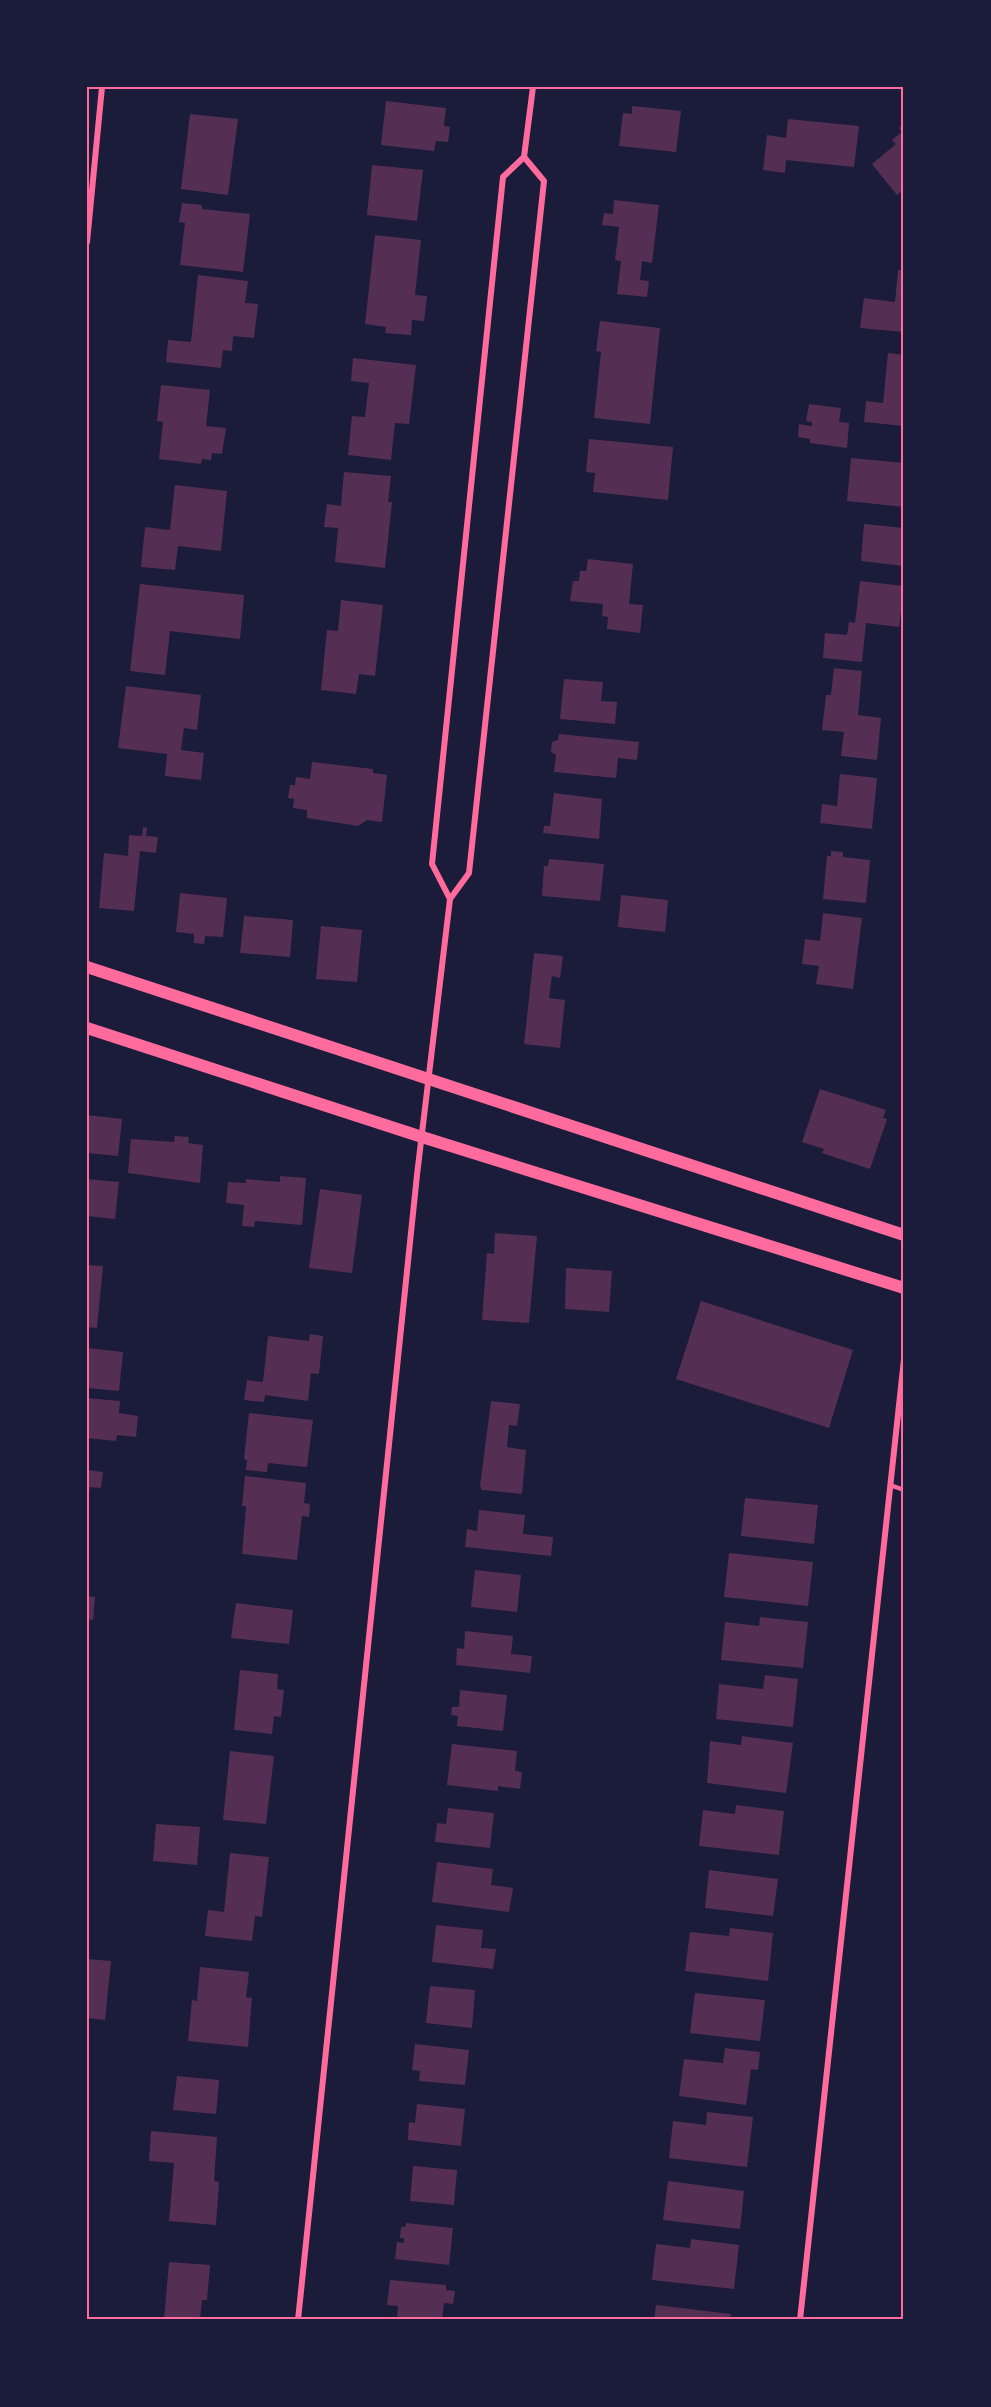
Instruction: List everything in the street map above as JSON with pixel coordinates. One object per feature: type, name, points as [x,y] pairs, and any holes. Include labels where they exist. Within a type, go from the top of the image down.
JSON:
[{"type":"main road","points":[[87,966],[904,1235]]},
{"type":"main road","points":[[87,1028],[422,1137],[904,1288]]},
{"type":"street","points":[[87,242],[102,87]]},
{"type":"street","points":[[450,899],[432,864],[503,177],[524,157],[533,87]]},
{"type":"street","points":[[298,2320],[422,1137],[450,899],[469,873],[544,181],[524,157]]},
{"type":"street","points":[[800,2320],[904,1359]]},
{"type":"lane","points":[[890,1485],[904,1490]]},
{"type":"building","points":[[386,101],[446,108],[444,126],[450,127],[448,142],[436,141],[434,151],[381,145]]},
{"type":"building","points":[[632,106],[681,111],[676,152],[619,146],[623,113],[632,114]]},
{"type":"building","points":[[190,114],[238,119],[228,195],[181,189]]},
{"type":"building","points":[[788,119],[859,126],[854,167],[786,160],[785,173],[763,170],[767,135],[786,138]]},
{"type":"building","points":[[904,124],[904,189],[897,195],[872,164],[896,144],[892,140],[902,132],[899,128]]},
{"type":"building","points":[[372,165],[423,170],[417,221],[367,215]]},
{"type":"building","points":[[614,200],[659,205],[652,263],[642,261],[640,280],[649,281],[647,297],[617,294],[621,261],[615,260],[619,227],[602,225],[604,213],[613,214]]},
{"type":"building","points":[[182,203],[202,205],[202,209],[250,214],[243,272],[180,265],[185,223],[179,222]]},
{"type":"building","points":[[375,235],[421,240],[415,295],[427,296],[424,321],[412,320],[411,335],[385,333],[386,327],[365,324]]},
{"type":"building","points":[[898,270],[904,271],[904,332],[860,328],[864,298],[895,302]]},
{"type":"building","points":[[198,275],[248,281],[245,303],[258,304],[254,338],[233,336],[232,351],[223,350],[221,368],[166,362],[168,340],[191,342]]},
{"type":"building","points":[[600,321],[660,328],[650,424],[594,418],[601,352],[596,351]]},
{"type":"building","points":[[888,353],[904,355],[904,426],[864,422],[866,401],[883,403]]},
{"type":"building","points":[[353,358],[416,365],[409,424],[395,423],[391,460],[348,455],[352,416],[365,417],[369,383],[351,381]]},
{"type":"building","points":[[161,385],[210,390],[206,426],[226,428],[222,454],[212,453],[211,460],[202,459],[201,464],[159,459],[163,422],[157,421]]},
{"type":"building","points":[[809,404],[841,408],[839,422],[849,423],[847,448],[810,443],[810,439],[798,437],[799,424],[812,426],[812,422],[806,421]]},
{"type":"building","points":[[589,439],[673,447],[668,500],[593,492],[595,473],[586,472]]},
{"type":"building","points":[[851,458],[904,463],[904,507],[847,501]]},
{"type":"building","points":[[344,472],[391,476],[388,502],[392,502],[385,568],[335,562],[338,528],[324,527],[327,504],[341,506]]},
{"type":"building","points":[[175,485],[227,491],[221,551],[178,546],[175,570],[141,567],[145,527],[170,530]]},
{"type":"building","points":[[864,524],[904,528],[904,566],[861,561]]},
{"type":"building","points":[[588,559],[633,564],[629,604],[643,605],[640,633],[607,629],[608,617],[602,616],[603,604],[570,601],[573,581],[579,581],[580,571],[586,571]]},
{"type":"building","points":[[860,581],[904,586],[899,627],[866,623],[862,662],[823,658],[825,633],[847,635],[849,622],[855,623]]},
{"type":"building","points":[[140,584],[244,595],[240,639],[170,631],[165,675],[130,671]]},
{"type":"building","points":[[341,600],[383,605],[375,676],[359,674],[356,694],[321,690],[327,630],[338,631]]},
{"type":"building","points":[[834,668],[862,671],[858,715],[881,718],[877,760],[841,756],[844,732],[822,730],[826,695],[831,695]]},
{"type":"building","points":[[564,679],[603,682],[601,701],[617,702],[615,724],[560,719]]},
{"type":"building","points":[[126,686],[201,695],[197,730],[184,728],[181,750],[204,753],[201,780],[165,776],[167,754],[118,748]]},
{"type":"building","points":[[559,734],[639,742],[637,760],[618,758],[616,778],[554,772],[556,755],[551,752],[552,742],[558,740]]},
{"type":"building","points":[[312,762],[373,769],[373,773],[387,775],[382,822],[367,820],[358,826],[307,818],[307,810],[293,808],[294,799],[288,798],[290,785],[295,785],[296,777],[310,779]]},
{"type":"building","points":[[840,774],[877,778],[872,829],[820,823],[822,804],[837,806]]},
{"type":"building","points":[[554,793],[602,799],[599,839],[543,833],[544,826],[550,826]]},
{"type":"building","points":[[143,827],[147,828],[146,836],[158,837],[156,853],[140,851],[134,911],[99,908],[104,853],[128,856],[129,835],[142,836]]},
{"type":"building","points":[[831,851],[843,852],[843,857],[870,860],[866,903],[823,899],[827,856],[831,856]]},
{"type":"building","points":[[549,859],[604,864],[600,901],[542,896],[544,866],[548,866]]},
{"type":"building","points":[[180,893],[227,898],[223,937],[205,936],[204,944],[194,943],[194,934],[176,932]]},
{"type":"building","points":[[621,895],[668,900],[665,932],[618,927]]},
{"type":"building","points":[[823,913],[862,918],[853,989],[816,984],[819,966],[802,964],[805,939],[820,941]]},
{"type":"building","points":[[244,916],[293,920],[290,957],[240,953]]},
{"type":"building","points":[[321,926],[362,930],[357,982],[316,979]]},
{"type":"building","points":[[534,953],[563,956],[560,978],[552,976],[549,998],[565,1000],[560,1048],[524,1044]]},
{"type":"building","points":[[820,1089],[886,1110],[883,1118],[887,1119],[870,1169],[822,1153],[824,1149],[802,1142]]},
{"type":"building","points":[[87,1115],[122,1119],[118,1156],[87,1153]]},
{"type":"building","points":[[175,1136],[189,1137],[188,1143],[203,1145],[200,1183],[128,1173],[131,1139],[174,1142]]},
{"type":"building","points":[[280,1176],[306,1178],[302,1225],[255,1221],[254,1227],[242,1226],[244,1205],[226,1203],[228,1182],[246,1183],[246,1179],[280,1182]]},
{"type":"building","points":[[87,1179],[119,1182],[115,1219],[87,1216]]},
{"type":"building","points":[[320,1189],[362,1195],[352,1273],[309,1268]]},
{"type":"building","points":[[495,1233],[537,1236],[529,1323],[482,1320],[487,1253],[494,1254]]},
{"type":"building","points":[[87,1265],[103,1266],[97,1328],[87,1327]]},
{"type":"building","points":[[566,1268],[612,1271],[609,1312],[565,1309]]},
{"type":"building","points":[[701,1301],[853,1350],[829,1428],[676,1379]]},
{"type":"building","points":[[310,1334],[323,1336],[319,1374],[311,1373],[308,1401],[265,1395],[264,1402],[244,1400],[247,1380],[263,1382],[268,1336],[309,1341]]},
{"type":"building","points":[[87,1348],[123,1352],[119,1391],[87,1388]]},
{"type":"building","points":[[87,1398],[120,1401],[119,1413],[138,1416],[136,1437],[117,1435],[116,1441],[87,1438]]},
{"type":"building","points":[[491,1401],[520,1404],[517,1426],[509,1425],[507,1447],[526,1450],[522,1494],[482,1490],[480,1486]]},
{"type":"building","points":[[249,1413],[313,1420],[307,1467],[268,1463],[267,1472],[246,1470],[247,1460],[244,1459]]},
{"type":"building","points":[[87,1470],[103,1472],[101,1488],[90,1487],[88,1498]]},
{"type":"building","points":[[245,1476],[306,1483],[304,1503],[310,1504],[309,1517],[302,1516],[297,1560],[242,1554],[246,1506],[242,1506]]},
{"type":"building","points":[[745,1498],[818,1505],[814,1544],[741,1536]]},
{"type":"building","points":[[479,1510],[525,1515],[523,1534],[553,1537],[551,1556],[465,1547],[467,1529],[477,1531]]},
{"type":"building","points":[[729,1553],[813,1562],[808,1606],[724,1597]]},
{"type":"building","points":[[475,1570],[521,1575],[517,1612],[471,1607]]},
{"type":"building","points":[[87,1596],[95,1597],[93,1620],[87,1619]]},
{"type":"building","points":[[236,1603],[293,1610],[289,1644],[231,1638]]},
{"type":"building","points":[[760,1617],[808,1622],[803,1668],[721,1660],[725,1622],[759,1626]]},
{"type":"building","points":[[465,1631],[513,1636],[511,1654],[532,1656],[530,1673],[456,1665],[457,1648],[464,1649]]},
{"type":"building","points":[[240,1670],[278,1674],[277,1689],[284,1690],[281,1717],[274,1716],[272,1734],[234,1730]]},
{"type":"building","points":[[765,1675],[798,1679],[793,1727],[716,1719],[719,1684],[763,1689]]},
{"type":"building","points":[[460,1690],[507,1695],[503,1731],[457,1726],[458,1716],[451,1715],[452,1707],[459,1707]]},
{"type":"building","points":[[742,1736],[793,1743],[786,1793],[707,1783],[710,1741],[741,1745]]},
{"type":"building","points":[[452,1744],[517,1751],[515,1771],[522,1772],[520,1789],[498,1786],[498,1791],[447,1785]]},
{"type":"building","points":[[230,1751],[274,1756],[266,1824],[223,1820]]},
{"type":"building","points":[[736,1805],[784,1811],[779,1855],[699,1846],[703,1810],[735,1814]]},
{"type":"building","points":[[448,1808],[494,1813],[490,1848],[435,1842],[437,1823],[446,1824]]},
{"type":"building","points":[[156,1824],[200,1827],[197,1865],[153,1861]]},
{"type":"building","points":[[230,1853],[269,1857],[262,1917],[255,1916],[252,1941],[205,1936],[208,1910],[224,1912]]},
{"type":"building","points":[[437,1862],[493,1869],[491,1885],[513,1888],[509,1912],[432,1902]]},
{"type":"building","points":[[709,1870],[778,1879],[773,1916],[705,1908]]},
{"type":"building","points":[[436,1925],[483,1930],[481,1948],[496,1949],[493,1969],[432,1962]]},
{"type":"building","points":[[730,1928],[773,1933],[768,1981],[685,1971],[690,1932],[729,1936]]},
{"type":"building","points":[[87,1959],[111,1961],[105,2020],[87,2018]]},
{"type":"building","points":[[200,1967],[249,1972],[246,1997],[252,1998],[248,2047],[188,2041],[192,2000],[197,2001]]},
{"type":"building","points":[[430,1986],[475,1990],[472,2028],[426,2023]]},
{"type":"building","points":[[695,1993],[765,2000],[760,2041],[690,2033]]},
{"type":"building","points":[[415,2044],[469,2050],[465,2085],[419,2081],[420,2071],[412,2070]]},
{"type":"building","points":[[725,2048],[760,2052],[758,2070],[751,2069],[746,2105],[679,2096],[684,2059],[723,2063]]},
{"type":"building","points":[[177,2076],[219,2080],[216,2114],[173,2110]]},
{"type":"building","points":[[417,2104],[465,2109],[461,2146],[408,2140],[409,2122],[415,2123]]},
{"type":"building","points":[[707,2112],[753,2117],[747,2167],[669,2158],[673,2121],[706,2125]]},
{"type":"building","points":[[151,2131],[217,2137],[214,2181],[219,2182],[216,2225],[169,2221],[174,2163],[149,2161]]},
{"type":"building","points":[[413,2166],[457,2170],[454,2205],[410,2201]]},
{"type":"building","points":[[668,2181],[744,2191],[740,2229],[663,2220]]},
{"type":"building","points":[[406,2223],[453,2228],[449,2265],[395,2259],[397,2242],[404,2243],[404,2238],[400,2238],[401,2227],[405,2227]]},
{"type":"building","points":[[691,2239],[739,2245],[734,2289],[652,2280],[656,2244],[690,2248]]},
{"type":"building","points":[[169,2262],[210,2265],[207,2300],[202,2300],[200,2320],[164,2320]]},
{"type":"building","points":[[390,2280],[446,2285],[446,2290],[455,2291],[453,2304],[444,2303],[442,2320],[397,2318],[398,2306],[387,2305]]},
{"type":"building","points":[[656,2305],[731,2314],[730,2320],[654,2320]]}]
